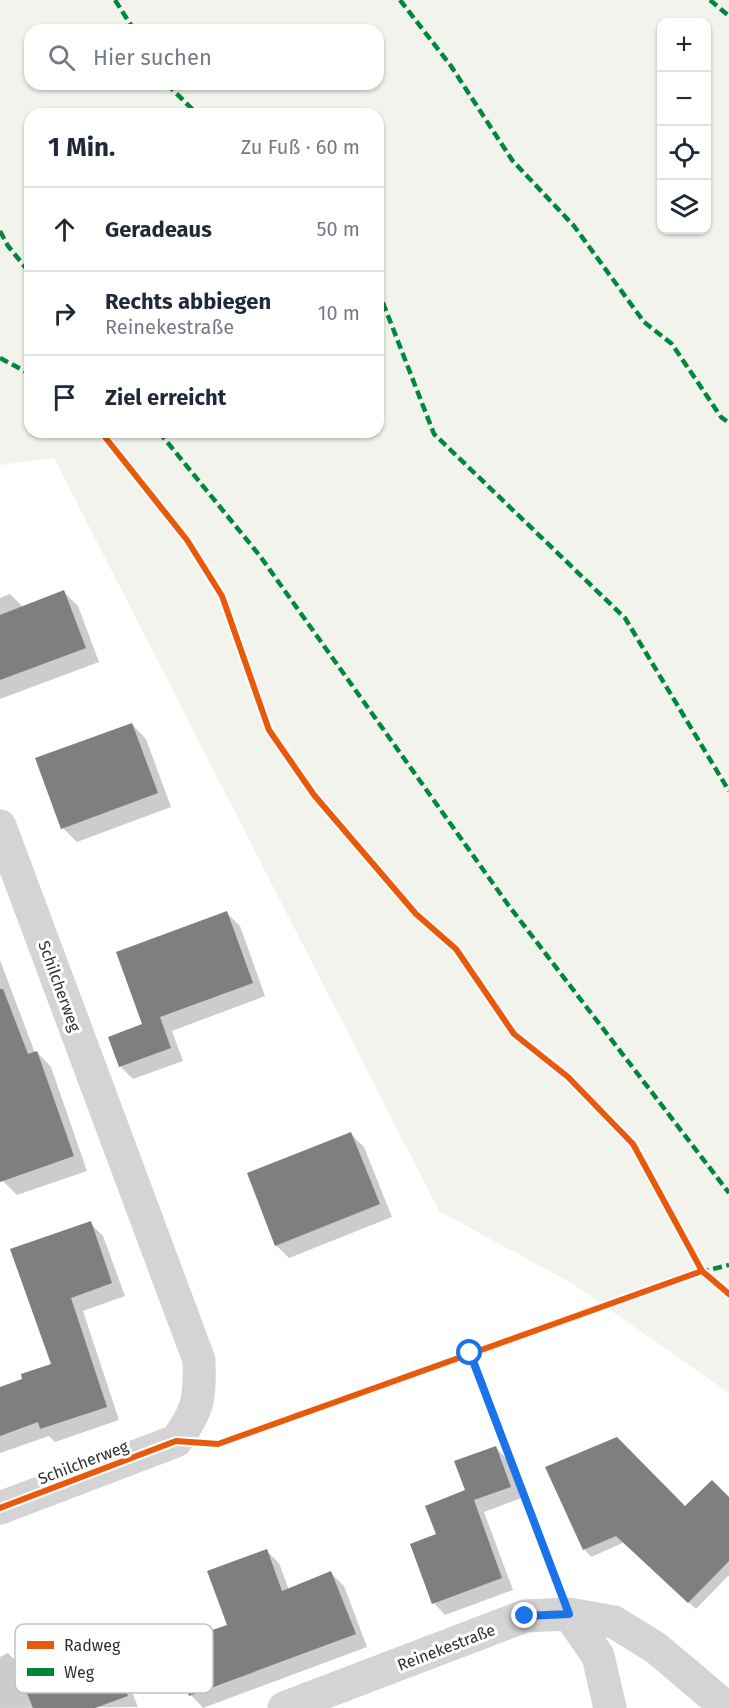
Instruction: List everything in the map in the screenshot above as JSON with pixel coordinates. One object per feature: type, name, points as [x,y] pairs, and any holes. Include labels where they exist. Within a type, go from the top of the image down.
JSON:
[{"type":"street","name":"Schilcherweg","points":[[0,826],[199,1360],[200,1392],[192,1419],[176,1441],[0,1508]]},
{"type":"street","name":"Reinekestraße","points":[[284,1708],[525,1616],[569,1614],[614,1622],[656,1648],[727,1708]]},
{"type":"street","points":[[569,1614],[598,1656],[610,1708]]},
{"type":"path","points":[[470,1353],[569,1614]]},
{"type":"shaded area","points":[[0,0],[729,0],[729,1393],[573,1284],[439,1211],[54,458],[0,465]]},
{"type":"building","points":[[64,590],[86,648],[0,680],[0,615]]},
{"type":"building","points":[[132,723],[158,793],[61,829],[35,758]]},
{"type":"building","points":[[227,911],[253,983],[160,1017],[171,1048],[119,1067],[108,1037],[142,1024],[116,952]]},
{"type":"building","points":[[0,989],[3,989],[28,1054],[37,1051],[74,1156],[0,1182]]},
{"type":"building","points":[[351,1132],[380,1204],[275,1246],[247,1173]]},
{"type":"building","points":[[91,1221],[112,1283],[71,1298],[107,1407],[40,1429],[38,1422],[0,1436],[0,1387],[22,1379],[21,1374],[51,1364],[10,1249]]},
{"type":"building","points":[[617,1437],[685,1506],[712,1480],[729,1497],[729,1561],[688,1603],[616,1536],[583,1550],[545,1467]]},
{"type":"building","points":[[496,1446],[511,1487],[474,1500],[502,1578],[432,1604],[410,1544],[436,1534],[425,1506],[465,1490],[454,1461]]},
{"type":"building","points":[[267,1549],[282,1591],[331,1571],[356,1634],[213,1687],[213,1630],[227,1625],[207,1571]]},
{"type":"building","points":[[27,1693],[127,1693],[128,1696],[95,1708],[33,1708]]},
{"type":"marked path","points":[[115,0],[130,24]]},
{"type":"marked path","points":[[400,0],[451,66],[512,160],[574,226],[644,322],[672,344],[721,417],[729,423]]},
{"type":"marked path","points":[[710,0],[729,16]]},
{"type":"marked path","points":[[173,90],[191,108]]},
{"type":"marked path","points":[[0,231],[8,246],[24,266]]},
{"type":"marked path","points":[[384,305],[434,434],[625,618],[729,791]]},
{"type":"marked path","points":[[0,358],[24,371]]},
{"type":"marked path","points":[[164,438],[260,556],[509,906],[729,1193]]},
{"type":"marked path","points":[[700,1272],[729,1265]]},
{"type":"cycle path","points":[[106,438],[187,540],[222,596],[269,730],[314,795],[416,914],[456,949],[514,1034],[568,1077],[633,1144],[702,1271],[729,1294]]},
{"type":"cycle path","points":[[0,1508],[176,1441],[218,1444],[702,1271]]},
{"type":"route","points":[[470,1353],[569,1614],[525,1616]]}]
